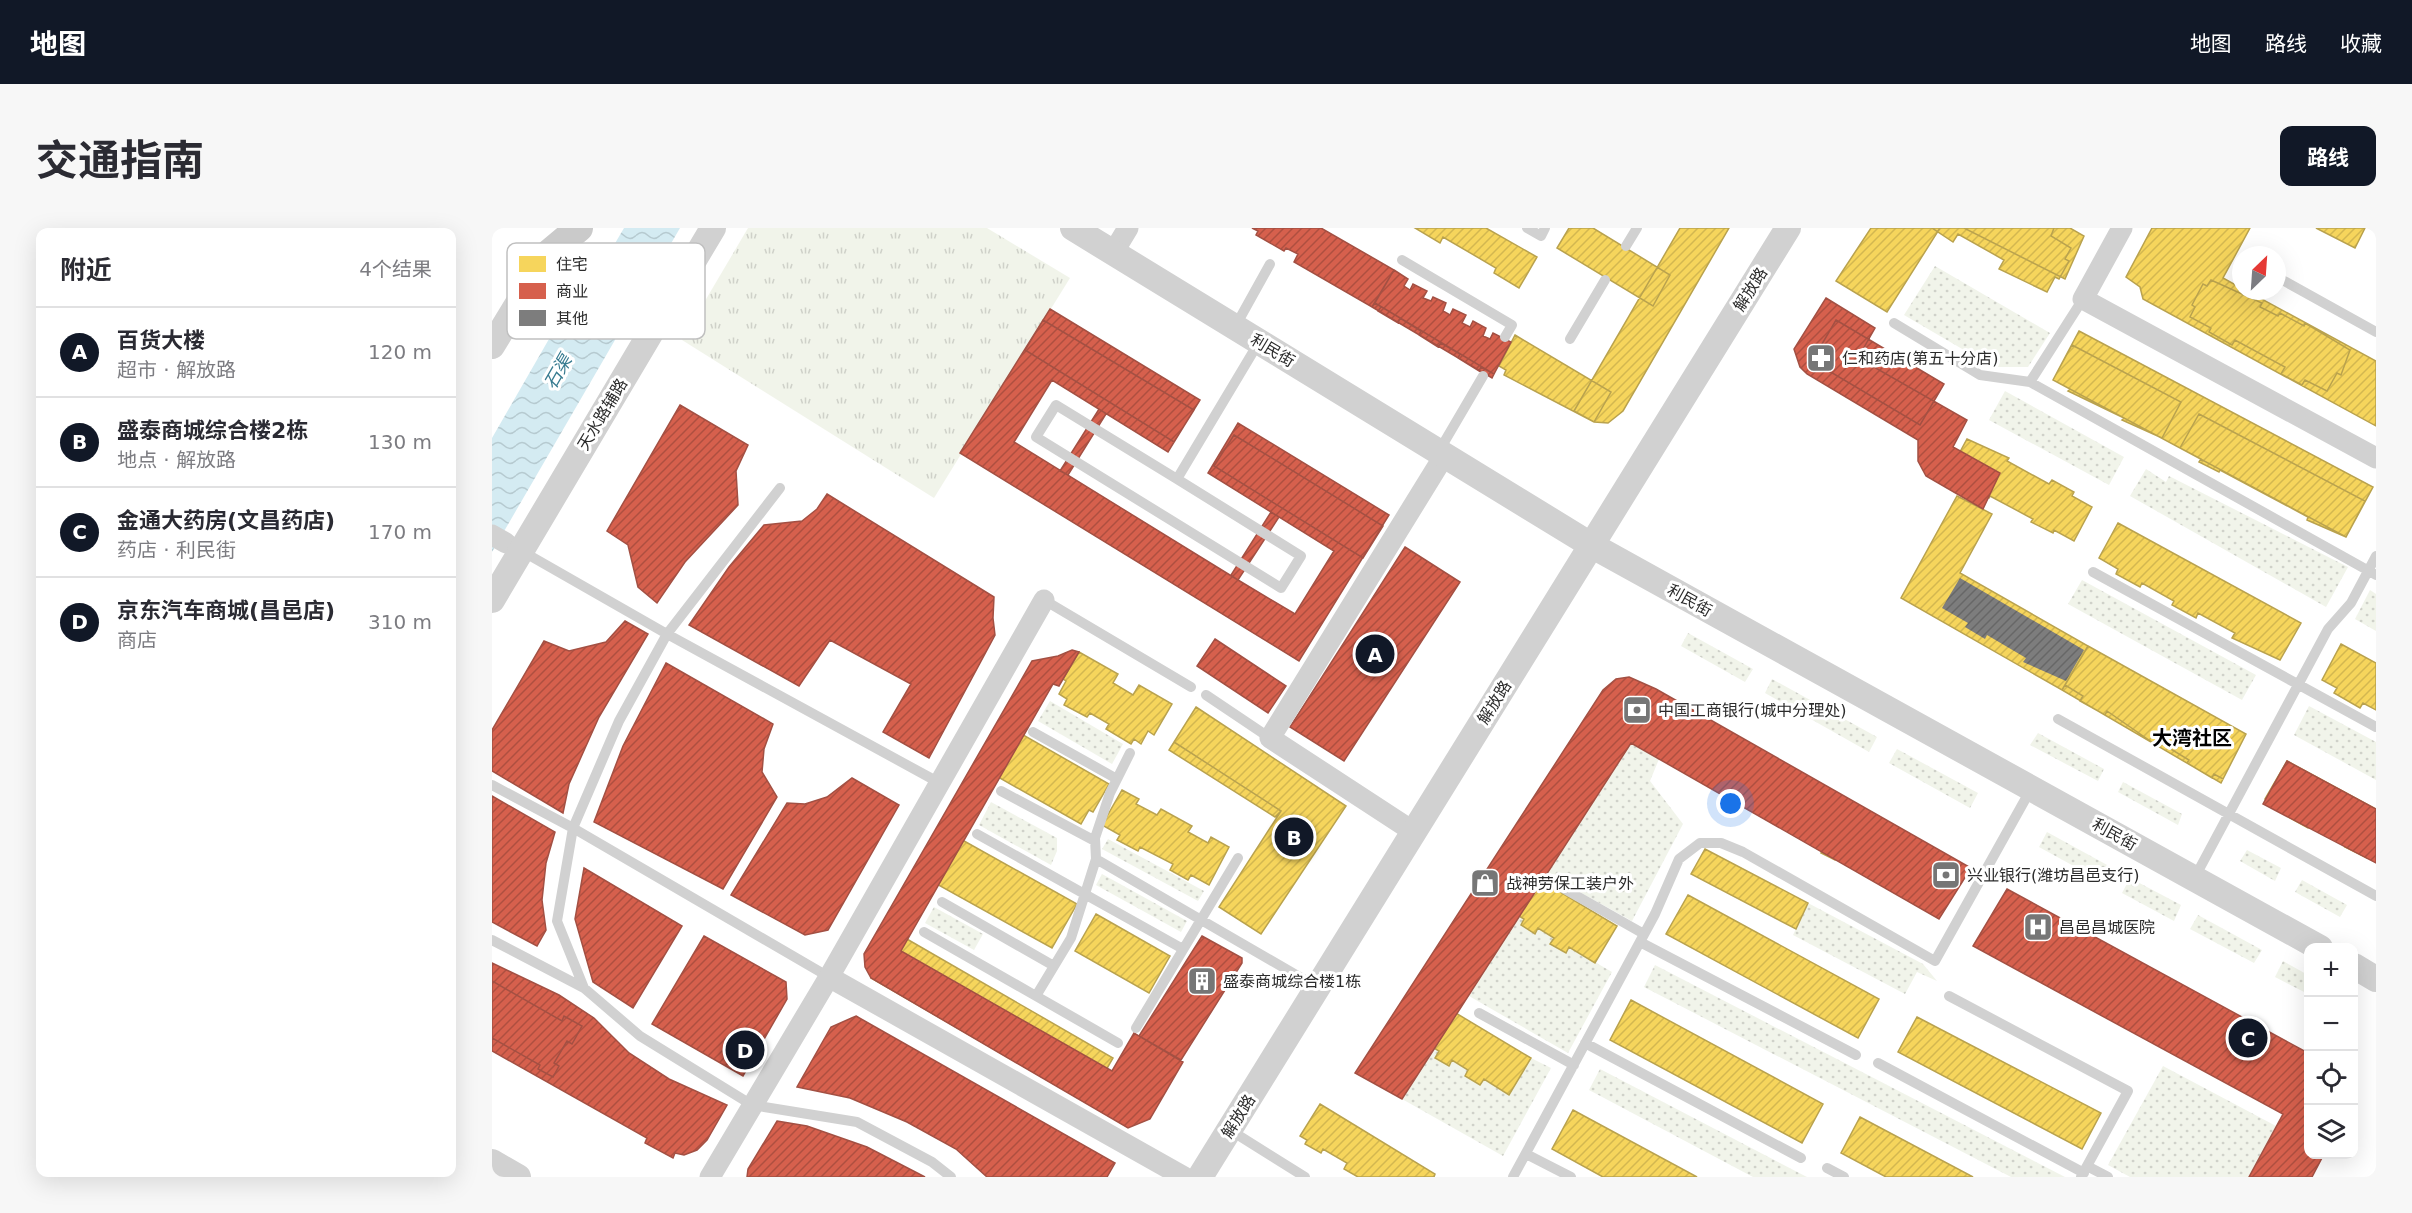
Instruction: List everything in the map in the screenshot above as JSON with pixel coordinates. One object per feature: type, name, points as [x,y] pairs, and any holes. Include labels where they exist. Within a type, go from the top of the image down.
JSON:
[{"type":"main road","points":[[550,241],[579,228]]},
{"type":"street","name":"天水路辅路","points":[[703,243],[713,228]]},
{"type":"street","name":"利民街","points":[[1073,228],[1591,545],[2311,943]]},
{"type":"street","points":[[1113,253],[1128,228]]},
{"type":"street","name":"解放路","points":[[1200,1177],[1788,228]]},
{"type":"street","points":[[2122,228],[2083,299],[2376,458]]},
{"type":"street","points":[[492,346],[507,319]]},
{"type":"street","name":"天水路辅路","points":[[492,600],[507,543],[640,339]]},
{"type":"street","points":[[1414,832],[1270,738],[1441,454]]},
{"type":"street","points":[[710,1177],[830,977],[1044,600]]},
{"type":"street","points":[[2358,968],[2376,979]]},
{"type":"street","points":[[830,977],[1184,1177]]},
{"type":"street","points":[[492,1162],[518,1177]]},
{"type":"lane","points":[[1527,228],[1540,236],[1545,228]]},
{"type":"lane","points":[[1626,246],[1637,228]]},
{"type":"lane","points":[[1402,260],[1512,325],[1505,337]]},
{"type":"lane","points":[[1235,328],[1270,264]]},
{"type":"lane","points":[[1570,339],[1605,280]]},
{"type":"lane","points":[[2286,282],[2376,332]]},
{"type":"lane","points":[[2030,382],[2083,299]]},
{"type":"lane","points":[[1894,323],[1980,375],[2030,382],[2372,573]]},
{"type":"lane","points":[[1177,479],[1259,342]]},
{"type":"lane","points":[[1441,454],[1483,376]]},
{"type":"lane","points":[[1056,405],[1177,479],[1301,556],[1281,588],[1036,436],[1056,405]]},
{"type":"lane","points":[[584,988],[557,921],[573,828],[619,721],[667,634],[780,488]]},
{"type":"lane","points":[[507,543],[667,634],[939,782]]},
{"type":"lane","points":[[2195,877],[2328,629],[2351,603],[2372,573],[2376,556]]},
{"type":"lane","points":[[2093,572],[2376,727]]},
{"type":"lane","points":[[1044,600],[1191,687]]},
{"type":"lane","points":[[1206,695],[1270,738]]},
{"type":"lane","points":[[2058,719],[2376,896]]},
{"type":"lane","points":[[1033,732],[1117,779]]},
{"type":"lane","points":[[1036,996],[1071,938],[1096,859],[1095,841],[1117,779],[1130,753]]},
{"type":"lane","points":[[492,785],[573,828],[830,977]]},
{"type":"lane","points":[[1513,1177],[1642,938],[1679,858],[1700,843],[1721,843],[1743,852],[1935,962],[2031,788]]},
{"type":"lane","points":[[1001,790],[1095,841]]},
{"type":"lane","points":[[976,834],[1183,949]]},
{"type":"lane","points":[[1136,1028],[1238,858]]},
{"type":"lane","points":[[1096,859],[1202,918],[1317,987]]},
{"type":"lane","points":[[1561,886],[1642,938],[1856,1055]]},
{"type":"lane","points":[[942,902],[1054,966]]},
{"type":"lane","points":[[924,932],[1118,1043]]},
{"type":"lane","points":[[492,940],[584,988],[640,1036],[752,1105],[857,1122],[932,1162],[951,1177]]},
{"type":"lane","points":[[1949,996],[2128,1091],[2084,1172]]},
{"type":"lane","points":[[1479,1013],[1574,1065]]},
{"type":"lane","points":[[1585,1043],[1801,1158]]},
{"type":"lane","points":[[1878,1063],[2084,1172],[2108,1177]]},
{"type":"lane","points":[[1229,1130],[1305,1177]]},
{"type":"lane","points":[[1526,1154],[1571,1177]]},
{"type":"lane","points":[[1827,1168],[1844,1177]]},
{"type":"green space","points":[[748,228],[987,228],[1070,278],[934,498],[682,340],[705,339],[705,301]]},
{"type":"green space","points":[[1935,266],[2050,333],[2028,367],[1993,367],[1904,315]]},
{"type":"green space","points":[[2005,391],[2124,457],[2109,485],[1989,420]]},
{"type":"green space","points":[[2146,469],[2166,482],[2169,476],[2348,567],[2326,607],[2130,496]]},
{"type":"green space","points":[[2082,580],[2256,675],[2242,700],[2068,604]]},
{"type":"green space","points":[[2370,590],[2376,594],[2376,631],[2355,619]]},
{"type":"green space","points":[[1688,633],[1753,669],[1745,682],[1681,646]]},
{"type":"green space","points":[[1772,679],[1877,737],[1869,752],[1765,693]]},
{"type":"green space","points":[[1050,701],[1123,744],[1112,764],[1038,721]]},
{"type":"green space","points":[[2309,706],[2376,742],[2376,780],[2294,735]]},
{"type":"green space","points":[[2038,733],[2104,769],[2098,781],[2030,745]]},
{"type":"green space","points":[[1631,743],[1659,759],[1650,781],[1683,824],[1632,921],[1547,874]]},
{"type":"green space","points":[[1897,749],[1978,793],[1970,808],[1889,763]]},
{"type":"green space","points":[[2123,782],[2182,814],[2178,825],[2118,792]]},
{"type":"green space","points":[[991,802],[1057,838],[1057,851],[1051,865],[979,825]]},
{"type":"green space","points":[[2047,832],[2109,866],[2101,881],[2039,847]]},
{"type":"green space","points":[[1108,839],[1204,891],[1198,901],[1102,849]]},
{"type":"green space","points":[[2247,850],[2281,868],[2275,881],[2240,861]]},
{"type":"green space","points":[[1102,874],[1187,921],[1181,932],[1096,885]]},
{"type":"green space","points":[[2130,878],[2181,905],[2174,921],[2122,893]]},
{"type":"green space","points":[[2302,880],[2347,905],[2340,917],[2295,892]]},
{"type":"green space","points":[[1808,903],[1923,964],[1937,981],[1917,972],[1905,994],[1793,935]]},
{"type":"green space","points":[[934,907],[983,934],[974,950],[925,923]]},
{"type":"green space","points":[[2198,915],[2262,950],[2254,963],[2190,929]]},
{"type":"green space","points":[[1519,916],[1524,919],[1521,926],[1534,934],[1538,928],[1554,938],[1550,944],[1565,953],[1569,947],[1612,972],[1568,1053],[1469,996]]},
{"type":"green space","points":[[2283,961],[2304,973],[2304,992],[2275,977]]},
{"type":"green space","points":[[1655,965],[2065,1177],[2011,1177],[1644,987]]},
{"type":"green space","points":[[1434,1050],[1439,1051],[1435,1058],[1449,1066],[1452,1060],[1468,1070],[1465,1076],[1480,1085],[1484,1079],[1509,1095],[1531,1058],[1551,1068],[1503,1156],[1402,1099]]},
{"type":"green space","points":[[2163,1066],[2276,1126],[2249,1177],[2130,1177],[2108,1165]]},
{"type":"green space","points":[[1600,1069],[1807,1177],[1753,1177],[1589,1090]]},
{"type":"water","points":[[624,228],[680,228],[671,243],[615,243]]},
{"type":"water","name":"石渠","points":[[549,339],[616,339],[492,552],[492,438]]},
{"type":"building: 住宅","points":[[1415,228],[1486,228],[1537,257],[1519,288],[1494,273],[1496,268],[1443,237],[1440,243]]},
{"type":"building: 住宅","points":[[1569,228],[1593,228],[1670,275],[1653,306],[1557,248]]},
{"type":"building: 住宅","points":[[1680,228],[1729,228],[1623,411],[1608,423],[1594,422],[1574,411]]},
{"type":"building: 住宅","points":[[1871,228],[1940,228],[1887,312],[1836,281]]},
{"type":"building: 住宅","points":[[1932,228],[2054,228],[2051,236],[2071,248],[2065,259],[2069,261],[2059,279],[2055,277],[2047,292],[1999,269],[2004,260],[1958,234],[1953,242]]},
{"type":"building: 住宅","points":[[1964,228],[2070,228],[2084,236],[2065,279]]},
{"type":"building: 住宅","points":[[2152,228],[2250,228],[2240,246],[2232,246],[2232,261],[2223,278],[2232,283],[2232,300],[2264,300],[2376,361],[2376,426],[2143,299],[2140,287],[2126,277]]},
{"type":"building: 住宅","points":[[2316,228],[2365,228],[2355,248]]},
{"type":"building: 住宅","points":[[2211,280],[2232,289],[2232,300],[2255,300],[2262,303],[2260,307],[2278,316],[2280,313],[2304,326],[2305,323],[2350,350],[2341,375],[2337,373],[2327,391],[2305,380],[2302,385],[2281,374],[2285,367],[2235,340],[2232,345],[2209,332],[2211,328],[2190,317],[2195,307],[2192,305],[2203,284],[2207,286]]},
{"type":"building: 住宅","points":[[2079,331],[2373,487],[2346,537],[2053,380]]},
{"type":"building: 住宅","points":[[1515,335],[1611,392],[1594,422],[1504,375],[1506,370],[1499,366]]},
{"type":"building: 住宅","points":[[2072,345],[2181,402],[2162,438],[2122,420],[2124,418],[2068,391],[2070,389],[2053,380]]},
{"type":"building: 住宅","points":[[2199,414],[2365,501],[2346,537],[2307,520],[2308,517],[2220,470],[2219,472],[2199,462],[2201,459],[2180,448]]},
{"type":"building: 住宅","points":[[1967,439],[2009,458],[2007,461],[2049,484],[2052,480],[2074,492],[2072,496],[2092,507],[2074,541],[2054,530],[2053,533],[2031,522],[2033,519],[1990,496],[1989,498],[1948,474]]},
{"type":"building: 住宅","points":[[1957,496],[1992,514],[1960,573],[2088,646],[2062,690],[1901,598]]},
{"type":"building: 住宅","points":[[2118,523],[2301,623],[2280,660],[2232,638],[2235,633],[2198,613],[2196,618],[2172,605],[2174,601],[2142,583],[2140,587],[2116,574],[2118,569],[2099,558]]},
{"type":"building: 住宅","points":[[2341,644],[2376,663],[2376,710],[2363,703],[2360,708],[2334,693],[2337,688],[2322,680]]},
{"type":"building: 住宅","points":[[2088,646],[2246,734],[2221,783],[2062,690]]},
{"type":"building: 住宅","points":[[2088,646],[2246,734],[2223,779],[2214,774],[2212,778],[2187,763],[2189,760],[2161,743],[2159,747],[2107,711],[2105,715],[2080,701],[2083,696],[2065,685]]},
{"type":"building: 住宅","points":[[1079,652],[1118,674],[1113,683],[1133,695],[1139,685],[1172,704],[1154,735],[1148,731],[1141,744],[1134,739],[1131,744],[1106,729],[1109,724],[1090,713],[1087,717],[1064,705],[1067,699],[1059,694],[1066,681],[1063,679]]},
{"type":"building: 住宅","points":[[1626,691],[1742,753],[1725,785],[1707,775],[1704,780],[1692,774],[1695,769],[1646,743],[1643,748],[1630,741],[1633,735],[1609,723]]},
{"type":"building: 住宅","points":[[1196,707],[1346,806],[1261,934],[1219,907],[1281,811],[1174,742]]},
{"type":"building: 住宅","points":[[1004,724],[1109,784],[1093,812],[1089,810],[1081,824],[984,769],[993,754],[988,751]]},
{"type":"building: 住宅","points":[[1174,742],[1281,811],[1275,817],[1169,750]]},
{"type":"building: 住宅","points":[[2287,761],[2376,809],[2376,858],[2369,855],[2367,858],[2345,847],[2348,844],[2310,824],[2308,828],[2288,817],[2290,812],[2265,799]]},
{"type":"building: 住宅","points":[[1122,790],[1139,799],[1136,804],[1157,815],[1161,809],[1192,826],[1188,832],[1208,843],[1211,837],[1229,847],[1209,885],[1191,875],[1188,880],[1170,870],[1173,864],[1140,847],[1138,851],[1117,840],[1120,835],[1102,825]]},
{"type":"building: 住宅","points":[[1817,803],[1933,865],[1916,897],[1898,888],[1895,893],[1884,886],[1886,881],[1837,855],[1835,860],[1821,853],[1824,848],[1800,835]]},
{"type":"building: 住宅","points":[[948,832],[1077,904],[1052,948],[924,877]]},
{"type":"building: 住宅","points":[[1705,849],[1808,903],[1796,929],[1691,874]]},
{"type":"building: 住宅","points":[[1510,862],[1617,926],[1595,963],[1569,947],[1566,953],[1550,944],[1554,938],[1538,928],[1535,934],[1521,925],[1524,919],[1488,897]]},
{"type":"building: 住宅","points":[[1688,895],[1879,999],[1858,1038],[1666,934]]},
{"type":"building: 住宅","points":[[1096,914],[1170,956],[1149,993],[1075,951]]},
{"type":"building: 住宅","points":[[2011,917],[2128,979],[2110,1011],[2092,1002],[2089,1007],[2078,1001],[2081,996],[2031,970],[2029,974],[2016,967],[2018,962],[1995,949]]},
{"type":"building: 住宅","points":[[893,931],[1113,1058],[1087,1103],[871,978],[882,959],[878,957]]},
{"type":"building: 住宅","points":[[1424,994],[1531,1058],[1509,1095],[1484,1079],[1480,1085],[1465,1076],[1468,1070],[1452,1060],[1449,1066],[1435,1058],[1439,1051],[1403,1030]]},
{"type":"building: 住宅","points":[[1631,1000],[1823,1104],[1802,1143],[1610,1040]]},
{"type":"building: 住宅","points":[[2185,1011],[2301,1073],[2284,1105],[2266,1096],[2263,1101],[2252,1095],[2254,1090],[2205,1064],[2203,1068],[2189,1061],[2192,1056],[2168,1043]]},
{"type":"building: 住宅","points":[[1917,1017],[2101,1113],[2082,1149],[1898,1052]]},
{"type":"building: 住宅","points":[[1320,1104],[1435,1174],[1434,1177],[1358,1177],[1344,1169],[1347,1163],[1323,1149],[1321,1153],[1305,1144],[1307,1140],[1300,1136]]},
{"type":"building: 住宅","points":[[1573,1110],[1697,1177],[1603,1177],[1552,1149]]},
{"type":"building: 住宅","points":[[1860,1117],[1973,1177],[1886,1177],[1841,1153]]},
{"type":"building: 商业","points":[[1252,228],[1321,228],[1394,270],[1372,307],[1294,262],[1298,254],[1286,248],[1284,251],[1256,235],[1258,231]]},
{"type":"building: 商业","points":[[1252,228],[1321,228],[1394,270],[1372,307],[1294,262],[1298,254],[1286,248],[1284,251],[1256,235],[1258,231]]},
{"type":"building: 商业","points":[[1394,270],[1408,279],[1404,286],[1410,290],[1413,284],[1427,291],[1423,298],[1431,301],[1433,297],[1446,303],[1443,311],[1450,315],[1453,309],[1466,315],[1462,323],[1470,327],[1473,321],[1486,328],[1483,336],[1490,339],[1493,333],[1511,342],[1494,374],[1481,367],[1479,371],[1458,358],[1460,354],[1441,343],[1438,347],[1419,335],[1421,331],[1400,318],[1398,323],[1378,311],[1381,307],[1375,303]]},
{"type":"building: 商业","points":[[1826,298],[1875,328],[1858,358],[1967,420],[1953,447],[2000,473],[1983,509],[1926,476],[1918,461],[1918,440],[1807,374],[1800,367],[1794,349]]},
{"type":"building: 商业","points":[[1375,303],[1494,374],[1492,378],[1372,307]]},
{"type":"building: 商业","points":[[1050,309],[1200,400],[1168,452],[1052,380],[1014,442],[1238,580],[1295,614],[1334,551],[1208,473],[1238,423],[1389,515],[1299,661],[960,453]]},
{"type":"building: 商业","points":[[1043,320],[1194,410],[1174,442],[1025,350]]},
{"type":"building: 商业","points":[[1836,320],[1944,384],[1920,425],[1812,361]]},
{"type":"building: 商业","points":[[680,405],[748,445],[736,471],[738,505],[685,562],[657,603],[638,587],[628,545],[607,531]]},
{"type":"building: 商业","points":[[1099,409],[1106,414],[1068,475],[1060,471]]},
{"type":"building: 商业","points":[[1234,435],[1383,526],[1363,558],[1214,466]]},
{"type":"building: 商业","points":[[827,494],[994,597],[995,635],[929,758],[883,732],[911,684],[830,640],[799,686],[689,625],[729,567],[764,525],[802,521],[817,509]]},
{"type":"building: 商业","points":[[1271,512],[1279,517],[1238,580],[1231,575]]},
{"type":"building: 商业","points":[[1405,547],[1460,582],[1344,761],[1290,727]]},
{"type":"building: 商业","points":[[625,621],[648,634],[599,717],[569,784],[563,813],[492,771],[492,730],[544,641],[569,651],[606,642]]},
{"type":"building: 商业","points":[[1215,639],[1286,686],[1268,713],[1197,666]]},
{"type":"building: 商业","points":[[1072,650],[1079,652],[1059,686],[1053,684],[901,951],[1112,1071],[1134,1033],[1183,1062],[1150,1119],[1128,1128],[871,978],[865,967],[864,954],[1032,661],[1058,656]]},
{"type":"building: 商业","points":[[666,663],[773,724],[764,749],[762,772],[777,797],[723,889],[594,822],[623,746]]},
{"type":"building: 商业","points":[[1629,677],[1656,689],[1971,868],[1939,919],[1631,743],[1402,1099],[1355,1073],[1603,690],[1616,679]]},
{"type":"building: 商业","points":[[2287,761],[2376,809],[2376,863],[2263,804]]},
{"type":"building: 商业","points":[[852,778],[899,805],[828,930],[805,935],[731,895],[787,803],[805,804],[827,797]]},
{"type":"building: 商业","points":[[492,796],[555,832],[546,863],[542,900],[546,930],[537,946],[492,922]]},
{"type":"building: 商业","points":[[584,868],[682,926],[633,1008],[593,982],[575,919]]},
{"type":"building: 商业","points":[[2007,889],[2304,1051],[2304,1159],[2321,1159],[2312,1177],[2249,1177],[2283,1114],[1973,946]]},
{"type":"building: 商业","points":[[704,936],[786,982],[787,999],[743,1076],[652,1024]]},
{"type":"building: 商业","name":"盛泰商城综合楼1栋","points":[[1202,936],[1242,958],[1242,963],[1181,1060],[1139,1036]]},
{"type":"building: 商业","points":[[492,963],[559,995],[594,1018],[629,1053],[669,1079],[727,1105],[707,1140],[697,1150],[684,1155],[675,1153],[673,1158],[645,1143],[647,1138],[492,1051]]},
{"type":"building: 商业","points":[[492,981],[562,1021],[564,1016],[582,1026],[572,1044],[567,1041],[554,1063],[559,1066],[553,1077],[538,1069],[540,1065],[492,1038]]},
{"type":"building: 商业","points":[[856,1016],[1115,1163],[1107,1177],[987,1177],[956,1149],[907,1122],[850,1098],[797,1087],[831,1027]]},
{"type":"building: 商业","points":[[777,1121],[807,1126],[867,1147],[925,1177],[747,1177],[748,1169]]},
{"type":"building: 其他","points":[[1960,578],[2084,650],[2066,681],[2023,662],[2026,658],[1987,635],[1985,639],[1965,627],[1968,623],[1942,608]]},
{"type":"place","name":"仁和药店(第五十分店)","points":[[1821,358]]},
{"type":"place","name":"百货大楼","points":[[1375,654]]},
{"type":"place","name":"中国工商银行(城中分理处)","points":[[1637,710]]},
{"type":"place","name":"盛泰商城综合楼2栋","points":[[1294,837]]},
{"type":"place","name":"兴业银行(潍坊昌邑支行)","points":[[1946,875]]},
{"type":"place","name":"战神劳保工装户外","points":[[1485,883]]},
{"type":"place","name":"昌邑昌城医院","points":[[2038,927]]},
{"type":"place","name":"盛泰商城综合楼1栋","points":[[1202,981]]},
{"type":"place","name":"金通大药房(文昌药店)","points":[[2248,1038]]},
{"type":"place","name":"京东汽车商城(昌邑店)","points":[[745,1050]]},
{"type":"district","name":"大湾社区","points":[[2192,738]]}]
